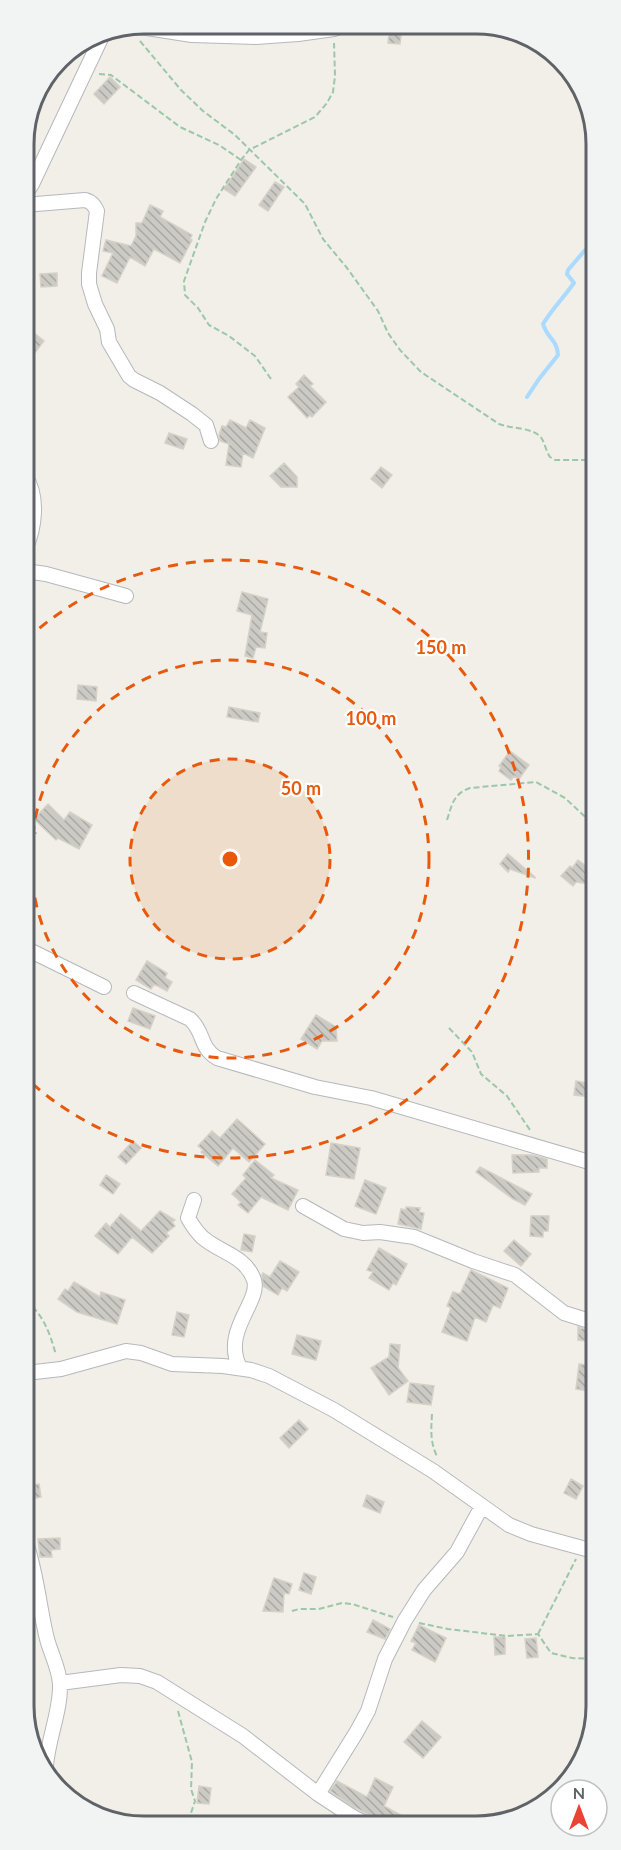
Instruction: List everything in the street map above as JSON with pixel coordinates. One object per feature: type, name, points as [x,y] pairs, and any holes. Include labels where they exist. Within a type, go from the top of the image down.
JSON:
[{"type":"street","points":[[178,34],[220,37],[281,34]]},
{"type":"street","points":[[35,178],[97,46]]},
{"type":"street","points":[[35,204],[85,200],[91,201],[95,206],[97,212],[89,273],[90,284],[95,304],[107,329],[109,342],[129,376],[192,414],[206,426],[211,441]]},
{"type":"street","points":[[35,573],[126,596]]},
{"type":"street","points":[[34,953],[104,987]]},
{"type":"street","points":[[134,993],[190,1019],[197,1025],[204,1046],[217,1058],[315,1087],[381,1101],[586,1161]]},
{"type":"street","points":[[194,1200],[188,1218],[195,1230],[203,1238],[242,1261],[255,1283],[255,1290],[237,1331],[235,1354],[240,1368]]},
{"type":"street","points":[[303,1206],[344,1229],[363,1233],[380,1232],[414,1237],[515,1275],[564,1313],[586,1320]]},
{"type":"street","points":[[34,1372],[61,1369],[126,1352],[141,1353],[172,1364],[240,1368],[269,1376],[334,1410],[390,1444],[520,1530],[586,1550]]},
{"type":"street","points":[[318,1794],[364,1719],[385,1659],[405,1620],[424,1590],[457,1552],[482,1506]]},
{"type":"street","points":[[34,1566],[48,1641],[60,1683],[59,1703],[47,1757]]},
{"type":"street","points":[[60,1683],[121,1675],[140,1676],[157,1682],[243,1736],[318,1794],[352,1816]]},
{"type":"path","points":[[138,34],[181,90],[203,111],[235,135],[305,204],[323,239],[378,310],[388,333],[400,350],[421,372],[499,424],[540,435],[550,457],[555,460],[586,460]]},
{"type":"path","points":[[271,380],[255,356],[229,336],[209,325],[198,308],[188,299],[184,289],[189,266],[205,222],[216,199],[241,160],[249,150],[315,117],[327,103],[333,92],[338,34]]},
{"type":"path","points":[[84,72],[111,75],[180,127],[219,145],[241,160]]},
{"type":"path","points":[[447,820],[454,800],[460,792],[470,788],[536,782],[565,798],[586,818]]},
{"type":"path","points":[[35,828],[36,834]]},
{"type":"path","points":[[449,1028],[472,1052],[481,1074],[507,1096],[533,1133]]},
{"type":"path","points":[[34,1309],[48,1329],[61,1369]]},
{"type":"path","points":[[432,1414],[433,1450],[442,1463]]},
{"type":"path","points":[[538,1634],[561,1591],[569,1569],[582,1549]]},
{"type":"path","points":[[292,1611],[319,1609],[342,1603],[448,1629],[507,1636],[538,1634]]},
{"type":"path","points":[[538,1634],[551,1653],[586,1659]]},
{"type":"path","points":[[173,1693],[192,1762],[191,1790],[195,1801],[189,1816]]},
{"type":"building","points":[[389,34],[401,34],[400,44],[388,43]]},
{"type":"building","points":[[110,77],[120,87],[104,104],[94,94]]},
{"type":"building","points":[[244,159],[256,167],[235,196],[224,189]]},
{"type":"building","points":[[275,182],[284,187],[268,211],[259,205]]},
{"type":"building","points":[[150,205],[163,211],[160,217],[192,235],[190,239],[192,240],[180,263],[154,249],[145,266],[130,257],[117,283],[102,276],[113,253],[103,251],[106,240],[131,246],[136,236],[136,223],[142,223]]},
{"type":"building","points":[[57,273],[57,286],[41,287],[40,274]]},
{"type":"building","points":[[35,334],[44,341],[35,353]]},
{"type":"building","points":[[304,375],[313,384],[310,386],[326,402],[312,417],[310,415],[307,418],[288,397],[299,387],[296,384]]},
{"type":"building","points":[[230,420],[246,428],[250,420],[265,428],[253,458],[243,453],[241,467],[226,465],[229,444],[220,441],[222,426],[226,427]]},
{"type":"building","points":[[169,433],[187,439],[183,449],[165,443]]},
{"type":"building","points":[[284,463],[297,477],[297,487],[281,487],[270,476]]},
{"type":"building","points":[[381,467],[392,475],[382,488],[371,479]]},
{"type":"building","points":[[242,592],[268,599],[260,632],[267,633],[265,648],[256,647],[253,658],[245,656],[252,615],[237,611]]},
{"type":"building","points":[[78,685],[97,687],[96,701],[77,699]]},
{"type":"building","points":[[229,707],[260,713],[258,722],[227,717]]},
{"type":"building","points":[[510,751],[529,765],[519,779],[514,776],[511,780],[499,771],[501,767],[499,766]]},
{"type":"building","points":[[48,804],[64,820],[70,812],[92,825],[79,849],[58,838],[56,840],[35,818]]},
{"type":"building","points":[[508,854],[535,878],[510,869],[508,872],[500,864]]},
{"type":"building","points":[[578,860],[586,866],[586,884],[576,882],[573,886],[561,876],[570,866],[572,868]]},
{"type":"building","points":[[147,961],[167,973],[165,978],[172,982],[167,991],[154,984],[151,989],[136,980]]},
{"type":"building","points":[[133,1008],[155,1016],[150,1029],[128,1021]]},
{"type":"building","points":[[316,1015],[336,1027],[337,1041],[322,1041],[317,1049],[301,1039]]},
{"type":"building","points":[[576,1081],[586,1083],[586,1096],[574,1095]]},
{"type":"building","points":[[237,1119],[265,1144],[249,1162],[233,1148],[218,1166],[201,1152],[203,1150],[198,1146],[212,1131],[220,1138]]},
{"type":"building","points":[[133,1141],[141,1148],[126,1164],[118,1157]]},
{"type":"building","points":[[331,1143],[360,1148],[354,1179],[326,1175]]},
{"type":"building","points":[[512,1155],[532,1155],[547,1159],[547,1168],[539,1168],[539,1172],[513,1173]]},
{"type":"building","points":[[255,1160],[274,1175],[271,1178],[298,1190],[288,1210],[261,1197],[248,1213],[238,1205],[241,1202],[232,1194],[246,1178],[243,1175]]},
{"type":"building","points":[[480,1167],[532,1194],[525,1205],[476,1172]]},
{"type":"building","points":[[106,1175],[120,1184],[113,1194],[100,1185]]},
{"type":"building","points":[[365,1180],[386,1188],[376,1214],[355,1206]]},
{"type":"building","points":[[406,1207],[420,1208],[419,1212],[424,1213],[421,1229],[398,1224],[401,1209],[406,1210]]},
{"type":"building","points":[[160,1211],[175,1220],[172,1222],[175,1226],[166,1233],[169,1236],[152,1253],[132,1237],[118,1254],[95,1236],[106,1223],[110,1227],[121,1214],[141,1231]]},
{"type":"building","points":[[531,1216],[549,1216],[548,1231],[543,1231],[543,1237],[530,1236]]},
{"type":"building","points":[[244,1234],[255,1236],[252,1252],[241,1250]]},
{"type":"building","points":[[514,1240],[531,1254],[521,1266],[504,1251]]},
{"type":"building","points":[[379,1248],[407,1264],[396,1285],[393,1283],[389,1290],[369,1278],[373,1272],[367,1270]]},
{"type":"building","points":[[280,1261],[299,1272],[287,1291],[282,1288],[278,1295],[263,1286],[262,1275],[263,1273],[270,1277]]},
{"type":"building","points":[[471,1270],[508,1288],[500,1308],[493,1305],[486,1322],[475,1317],[467,1341],[442,1332],[451,1308],[447,1306],[453,1292],[460,1294]]},
{"type":"building","points":[[74,1282],[100,1297],[101,1292],[125,1300],[117,1324],[77,1312],[58,1299]]},
{"type":"building","points":[[177,1312],[189,1315],[184,1337],[172,1335]]},
{"type":"building","points":[[578,1327],[586,1329],[586,1341],[578,1340]]},
{"type":"building","points":[[297,1335],[321,1341],[316,1360],[292,1354]]},
{"type":"building","points":[[390,1344],[400,1345],[398,1368],[408,1381],[389,1395],[371,1368],[389,1357]]},
{"type":"building","points":[[579,1364],[586,1365],[586,1390],[576,1389]]},
{"type":"building","points":[[410,1383],[434,1386],[431,1405],[407,1402]]},
{"type":"building","points":[[299,1420],[308,1429],[289,1448],[280,1438]]},
{"type":"building","points":[[571,1479],[583,1486],[576,1499],[564,1493]]},
{"type":"building","points":[[39,1484],[41,1497],[34,1498],[34,1485]]},
{"type":"building","points":[[367,1495],[384,1502],[380,1513],[363,1506]]},
{"type":"building","points":[[60,1538],[60,1549],[51,1550],[52,1557],[40,1557],[38,1539]]},
{"type":"building","points":[[304,1573],[316,1577],[311,1594],[299,1590]]},
{"type":"building","points":[[274,1578],[292,1584],[289,1594],[284,1593],[283,1612],[263,1611]]},
{"type":"building","points":[[373,1620],[390,1629],[385,1639],[367,1632]]},
{"type":"building","points":[[419,1625],[446,1638],[435,1662],[412,1650],[416,1643],[411,1641]]},
{"type":"building","points":[[494,1637],[505,1637],[505,1654],[495,1655]]},
{"type":"building","points":[[536,1638],[538,1657],[527,1658],[525,1639]]},
{"type":"building","points":[[422,1721],[441,1737],[423,1758],[404,1742]]},
{"type":"building","points":[[375,1778],[393,1787],[384,1806],[402,1816],[371,1816],[330,1791],[337,1781],[367,1797]]},
{"type":"building","points":[[199,1786],[211,1788],[209,1804],[197,1803]]},
{"type":"waterway","points":[[527,397],[558,355],[556,346],[543,324],[574,283],[567,274],[568,270],[586,249]]}]
